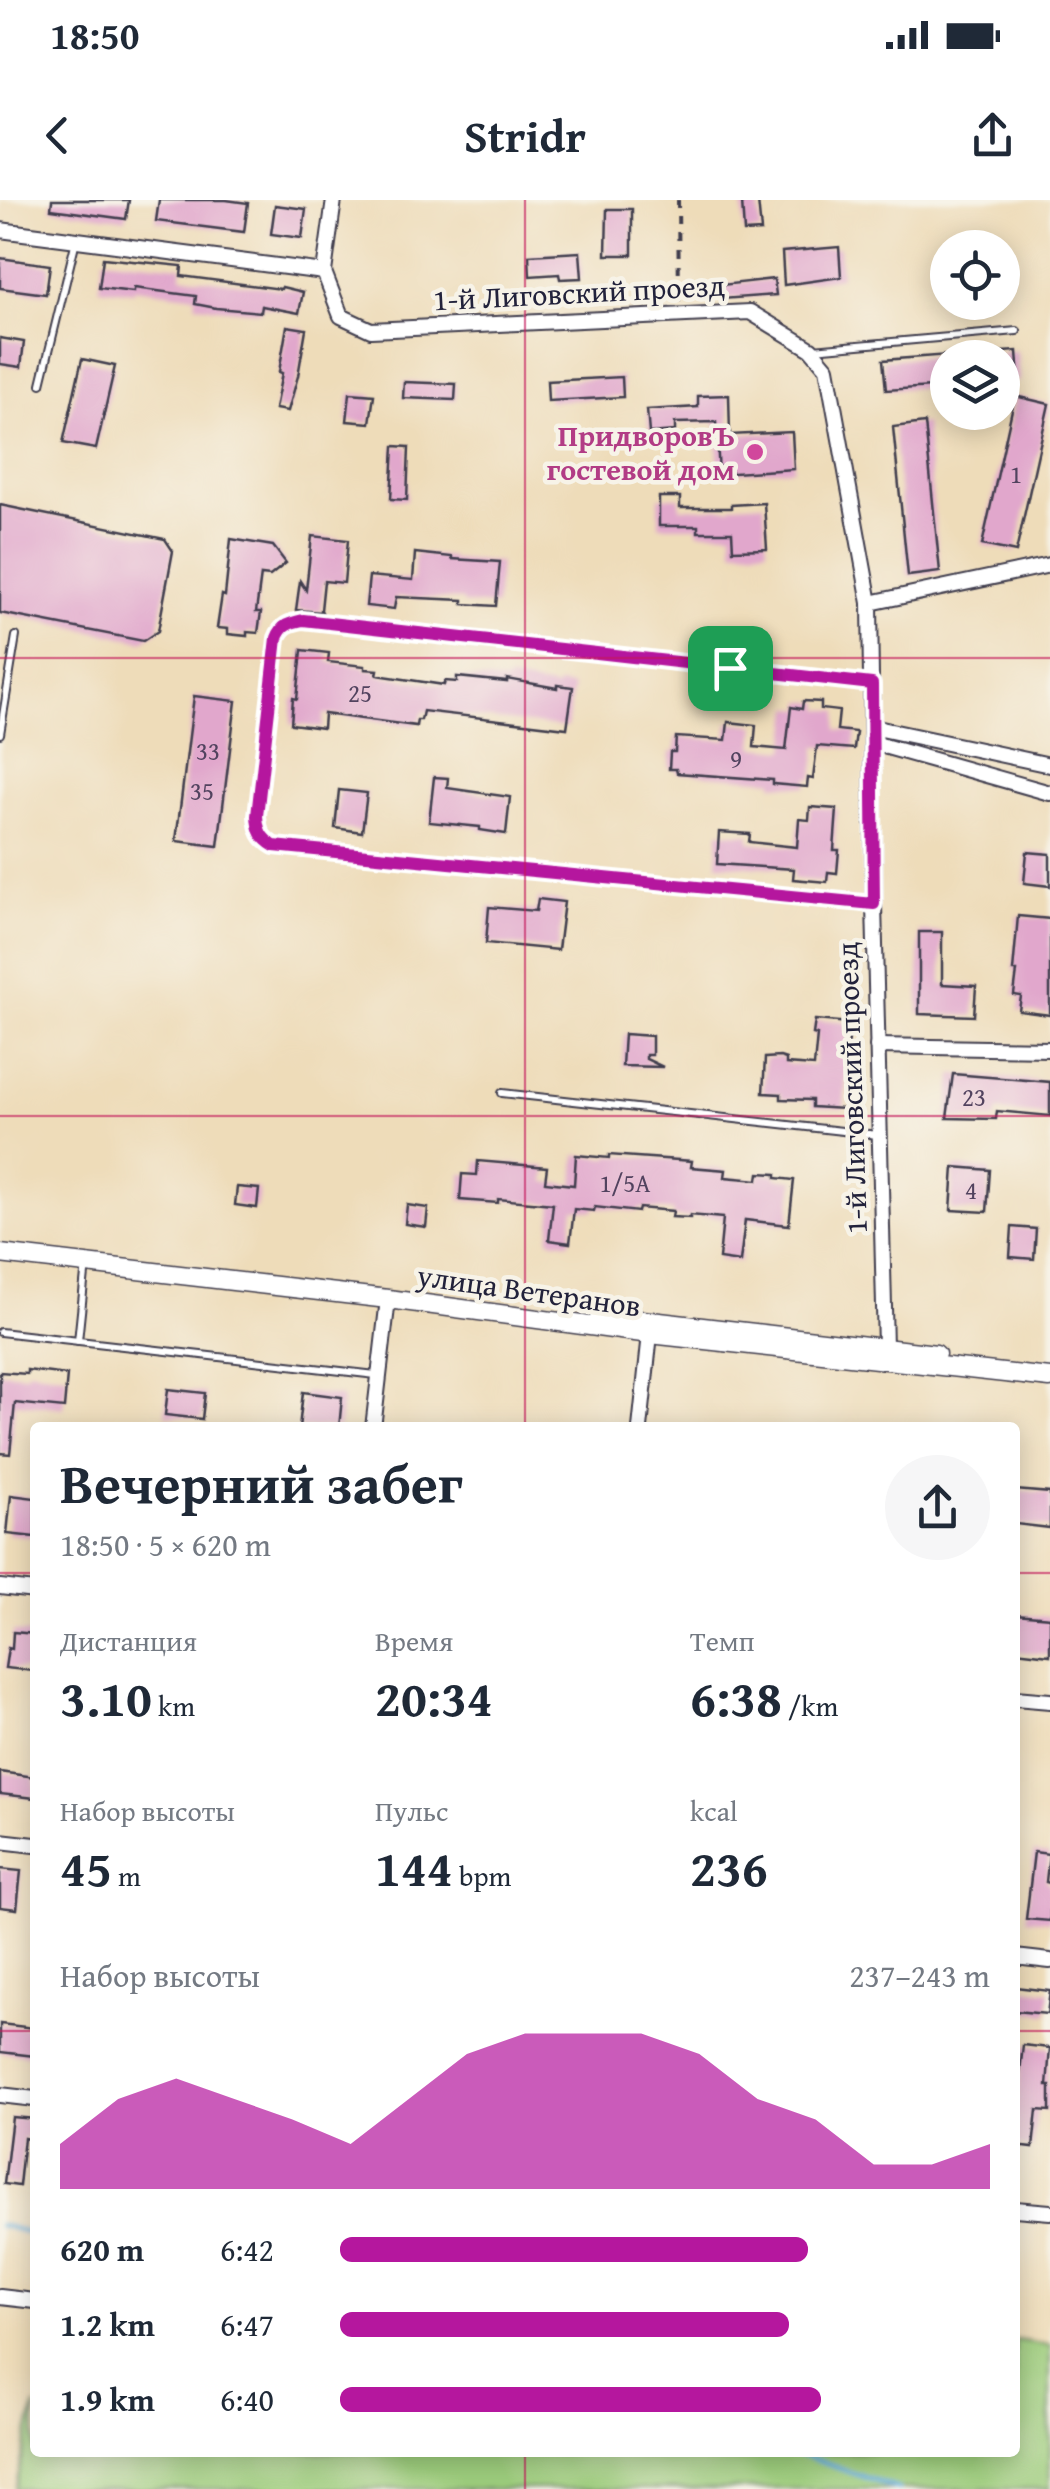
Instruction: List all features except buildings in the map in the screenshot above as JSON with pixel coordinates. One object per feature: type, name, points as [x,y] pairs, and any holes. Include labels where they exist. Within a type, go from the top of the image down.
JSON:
[{"type":"street","points":[[0,230],[324,272],[334,200]]},
{"type":"street","name":"1-й Лиговский проезд","points":[[324,272],[341,316],[371,330],[750,312],[812,350],[828,368],[870,603],[886,1347]]},
{"type":"street","points":[[870,603],[1050,564]]},
{"type":"street","points":[[872,735],[1050,765]]},
{"type":"street","points":[[872,735],[1050,793]]},
{"type":"street","points":[[877,1046],[1050,1049]]},
{"type":"street","name":"улица Ветеранов","points":[[0,1251],[886,1347],[1050,1370]]},
{"type":"street","name":"улица Ветеранов","points":[[0,1251],[650,1334],[1050,1378]]},
{"type":"street","points":[[374,1422],[388,1299]]},
{"type":"street","points":[[641,1422],[650,1334]]},
{"type":"street","points":[[0,1587],[30,1590]]},
{"type":"street","points":[[1020,1698],[1050,1701]]},
{"type":"street","points":[[0,1842],[30,1845]]},
{"type":"street","points":[[1020,1958],[1050,1962]]},
{"type":"street","points":[[0,2095],[30,2099]]},
{"type":"street","points":[[1020,2209],[1050,2212]]},
{"type":"street","points":[[0,2298],[30,2301]]},
{"type":"lane","points":[[42,384],[76,240]]},
{"type":"lane","points":[[812,350],[1017,331]]},
{"type":"lane","points":[[872,684],[303,620],[290,622],[281,628],[277,638],[257,816],[258,830],[274,846],[874,904]]},
{"type":"lane","points":[[0,734],[16,636]]},
{"type":"lane","points":[[502,1093],[880,1135]]},
{"type":"lane","points":[[78,1341],[86,1263]]},
{"type":"lane","points":[[0,1332],[379,1375]]},
{"type":"path","points":[[678,200],[680,315]]},
{"type":"green space","points":[[1020,2341],[1050,2345],[1050,2489],[15,2489],[30,2426],[30,2457],[1020,2457]]},
{"type":"waterway","points":[[0,2225],[30,2233]]},
{"type":"waterway","points":[[807,2457],[898,2489]]},
{"type":"place","name":"ПридворовЪ гостевой дом","points":[[755,452]]},
{"type":"route","points":[[303,620],[730,668],[872,684],[874,904],[274,846],[258,830],[277,638],[281,628],[290,622],[303,620]]}]
